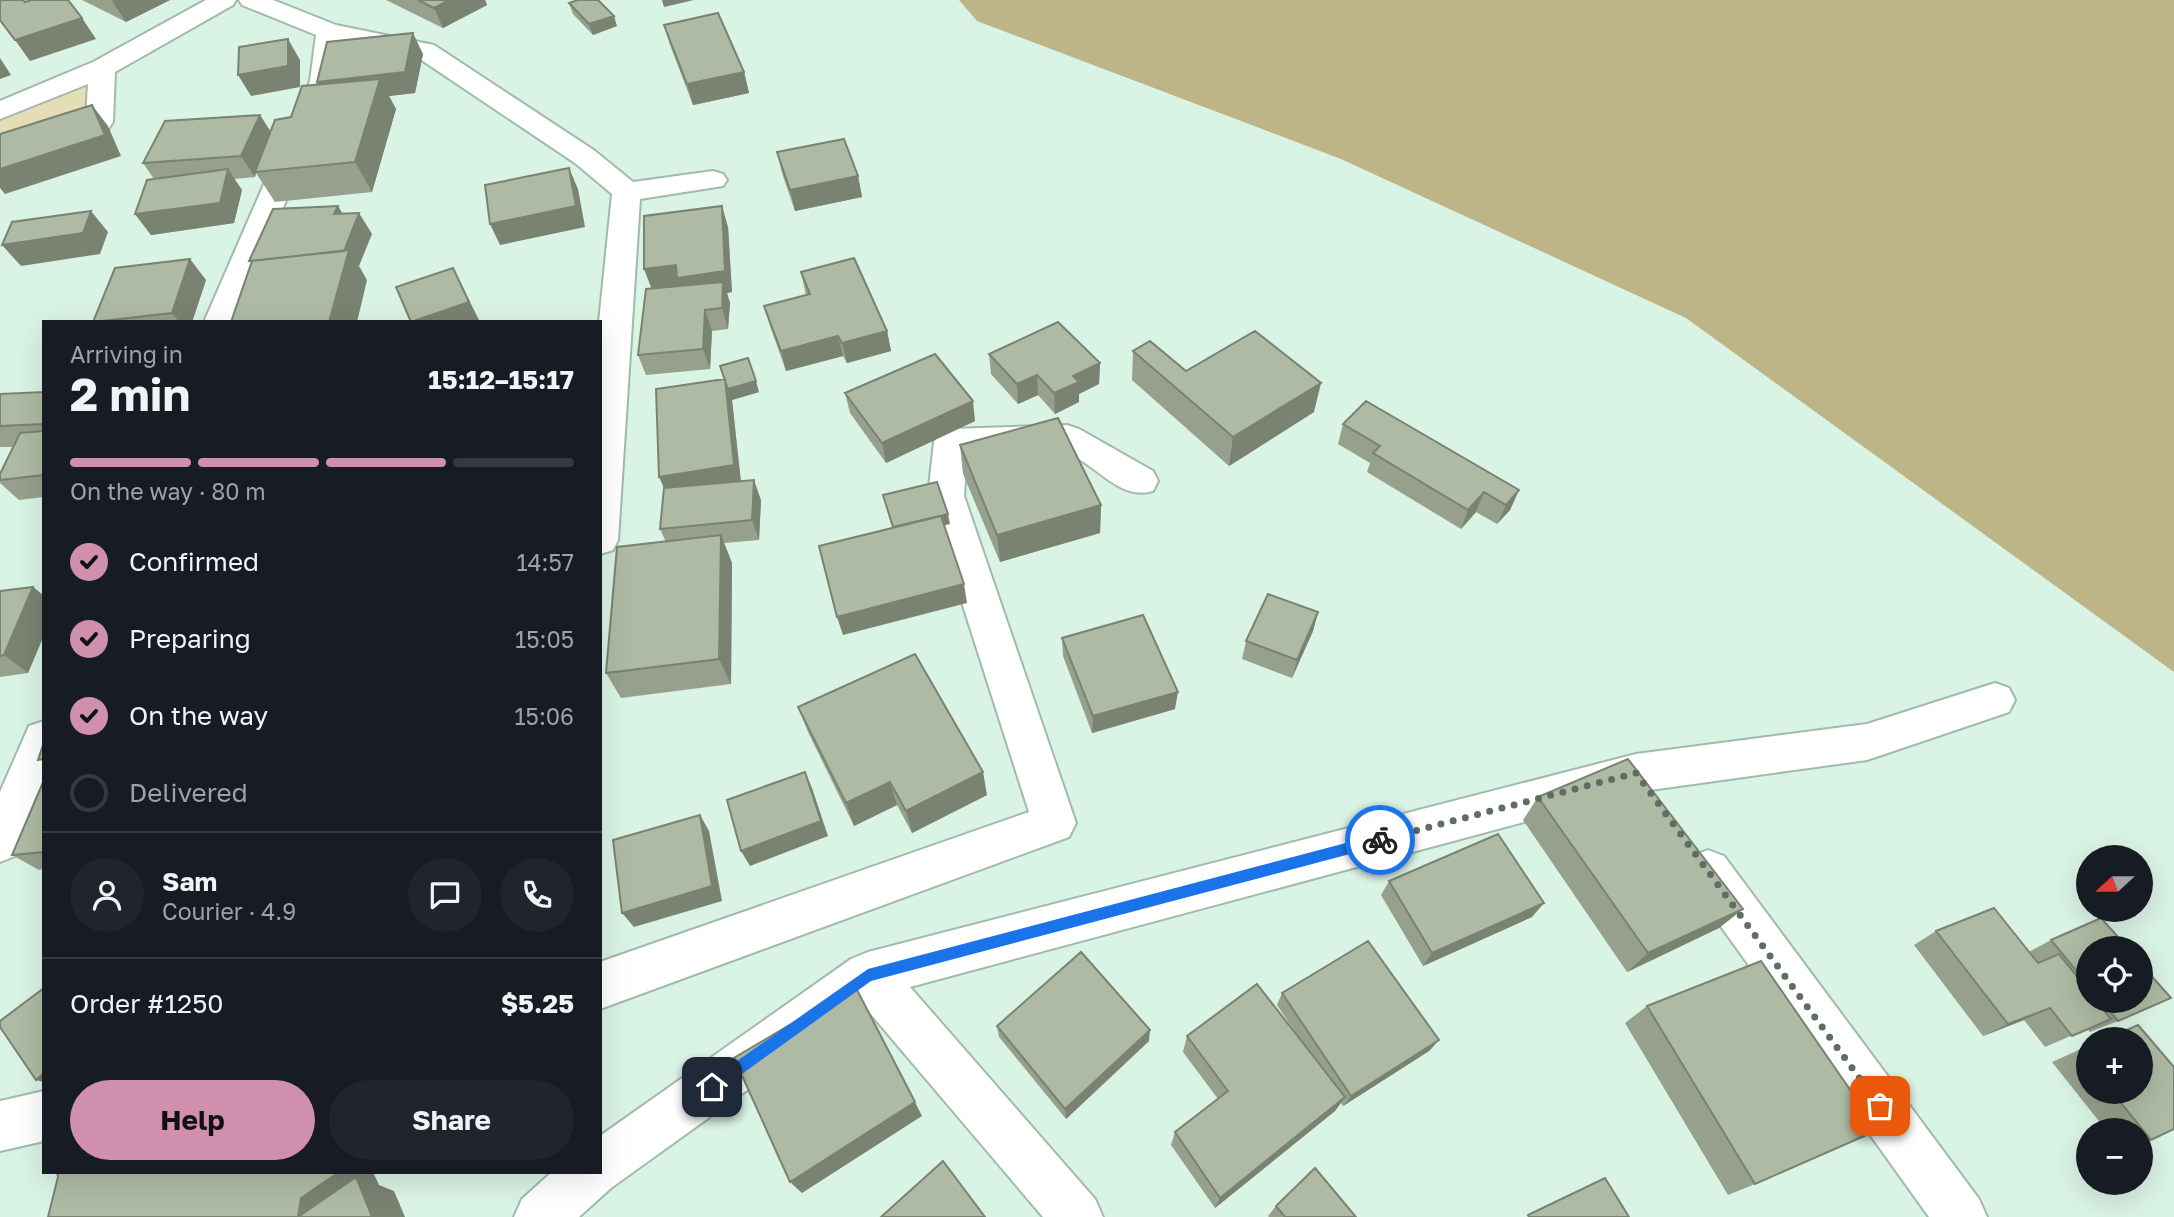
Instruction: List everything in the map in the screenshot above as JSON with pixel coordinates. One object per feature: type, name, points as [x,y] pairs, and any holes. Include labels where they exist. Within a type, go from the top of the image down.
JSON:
[{"type":"street","points":[[0,111],[102,68],[223,0]]},
{"type":"street","points":[[251,0],[328,31],[425,51],[585,157],[627,192],[713,180]]},
{"type":"street","points":[[221,320],[323,81],[328,31]]},
{"type":"street","points":[[0,156],[99,122],[102,68]]},
{"type":"street","points":[[602,510],[621,221],[627,192]]},
{"type":"street","points":[[602,985],[1054,823],[946,496],[951,442],[1067,438],[1140,481]]},
{"type":"street","points":[[602,1166],[868,975],[1660,806],[1867,743],[1995,699]]},
{"type":"street","points":[[0,842],[42,744]]},
{"type":"street","points":[[1660,806],[1961,1217]]},
{"type":"street","points":[[868,975],[1077,1217]]},
{"type":"street","points":[[0,1126],[42,1116]]},
{"type":"street","points":[[540,1217],[590,1174]]},
{"type":"shaded area","points":[[959,0],[2174,0],[2174,672],[1686,318],[1341,159],[977,21]]},
{"type":"shaded area","points":[[102,68],[99,122],[0,156],[0,111]]},
{"type":"building","points":[[2,0],[68,0],[82,18],[15,40],[0,20]]},
{"type":"building","points":[[418,0],[449,0],[434,8]]},
{"type":"building","points":[[598,0],[614,16],[589,24],[569,3]]},
{"type":"building","points":[[718,13],[744,72],[687,84],[664,25]]},
{"type":"building","points":[[413,33],[405,72],[317,82],[327,42]]},
{"type":"building","points":[[288,39],[288,66],[238,75],[239,47]]},
{"type":"building","points":[[380,79],[355,162],[255,172],[275,120],[291,117],[302,86]]},
{"type":"building","points":[[92,105],[105,135],[0,169],[0,134]]},
{"type":"building","points":[[260,115],[241,156],[143,163],[165,121]]},
{"type":"building","points":[[844,139],[858,176],[790,190],[777,152]]},
{"type":"building","points":[[569,168],[576,206],[490,224],[485,185]]},
{"type":"building","points":[[228,169],[220,203],[135,214],[147,180]]},
{"type":"building","points":[[338,206],[334,214],[359,213],[344,251],[249,261],[273,209]]},
{"type":"building","points":[[722,206],[725,271],[677,278],[676,265],[644,269],[644,216]]},
{"type":"building","points":[[91,211],[83,233],[2,245],[12,222]]},
{"type":"building","points":[[349,250],[330,320],[232,320],[252,261]]},
{"type":"building","points":[[854,258],[887,331],[842,343],[838,336],[781,351],[764,306],[810,294],[801,272]]},
{"type":"building","points":[[190,259],[172,313],[94,320],[115,268]]},
{"type":"building","points":[[453,268],[469,302],[410,320],[396,287]]},
{"type":"building","points":[[723,282],[722,308],[705,310],[703,349],[638,355],[646,289]]},
{"type":"building","points":[[1058,322],[1100,363],[1073,376],[1079,382],[1054,393],[1037,375],[1017,384],[989,354]]},
{"type":"building","points":[[1255,331],[1321,383],[1233,437],[1133,351],[1150,341],[1186,371]]},
{"type":"building","points":[[935,354],[973,401],[882,443],[845,393]]},
{"type":"building","points":[[748,358],[756,381],[728,389],[720,366]]},
{"type":"building","points":[[725,379],[734,465],[659,477],[656,389]]},
{"type":"building","points":[[42,392],[42,424],[0,426],[0,394]]},
{"type":"building","points":[[1366,401],[1519,490],[1506,505],[1484,492],[1468,510],[1373,453],[1380,446],[1343,424]]},
{"type":"building","points":[[1058,418],[1101,505],[997,535],[960,445]]},
{"type":"building","points":[[42,431],[42,475],[0,480],[0,474],[20,433]]},
{"type":"building","points":[[754,480],[752,520],[660,529],[664,488]]},
{"type":"building","points":[[937,482],[948,514],[893,527],[883,495]]},
{"type":"building","points":[[941,516],[964,584],[837,617],[819,546]]},
{"type":"building","points":[[721,535],[719,659],[606,673],[617,547]]},
{"type":"building","points":[[33,587],[4,655],[0,656],[0,591]]},
{"type":"building","points":[[1268,594],[1318,612],[1297,660],[1246,641]]},
{"type":"building","points":[[1143,615],[1178,692],[1093,716],[1062,638]]},
{"type":"building","points":[[915,654],[983,772],[906,811],[890,782],[846,803],[798,707]]},
{"type":"building","points":[[1628,759],[1743,909],[1648,953],[1538,797]]},
{"type":"building","points":[[805,772],[821,821],[741,851],[727,800]]},
{"type":"building","points":[[42,785],[42,852],[12,855]]},
{"type":"building","points":[[700,815],[712,886],[622,913],[613,840]]},
{"type":"building","points":[[1498,834],[1544,903],[1432,953],[1389,881]]},
{"type":"building","points":[[1994,908],[2038,963],[2059,954],[2076,975],[2076,1013],[2106,1013],[2111,1019],[2093,1027],[2076,1027],[2076,1034],[2072,1036],[2050,1008],[2008,1024],[1936,931]]},
{"type":"building","points":[[2092,922],[2105,922],[2117,936],[2076,936],[2076,970],[2051,940]]},
{"type":"building","points":[[1368,941],[1439,1040],[1351,1096],[1282,993]]},
{"type":"building","points":[[1081,952],[1150,1030],[1065,1109],[997,1026]]},
{"type":"building","points":[[1761,961],[1878,1130],[1755,1184],[1647,1006]]},
{"type":"building","points":[[2153,978],[2171,998],[2153,1006]]},
{"type":"building","points":[[1257,984],[1345,1097],[1220,1198],[1175,1132],[1228,1091],[1187,1036]]},
{"type":"building","points":[[855,986],[915,1102],[790,1182],[734,1058]]},
{"type":"building","points":[[42,990],[42,1075],[36,1080],[0,1027],[0,1021]]},
{"type":"building","points":[[2111,1013],[2136,1013],[2118,1021]]},
{"type":"building","points":[[2153,1042],[2174,1067],[2174,1129],[2153,1139],[2153,1118],[2133,1118],[2122,1104],[2153,1104]]},
{"type":"building","points":[[943,1161],[985,1217],[881,1217]]},
{"type":"building","points":[[1315,1168],[1356,1217],[1285,1217],[1276,1206]]},
{"type":"building","points":[[57,1174],[336,1174],[301,1198],[298,1217],[48,1217]]},
{"type":"building","points":[[356,1177],[372,1217],[298,1217]]},
{"type":"building","points":[[1605,1178],[1629,1217],[1528,1215]]},
{"type":"way so far","points":[[1380,840],[1636,773],[1880,1106]]},
{"type":"route","points":[[712,1087],[868,975],[1380,840]]}]
